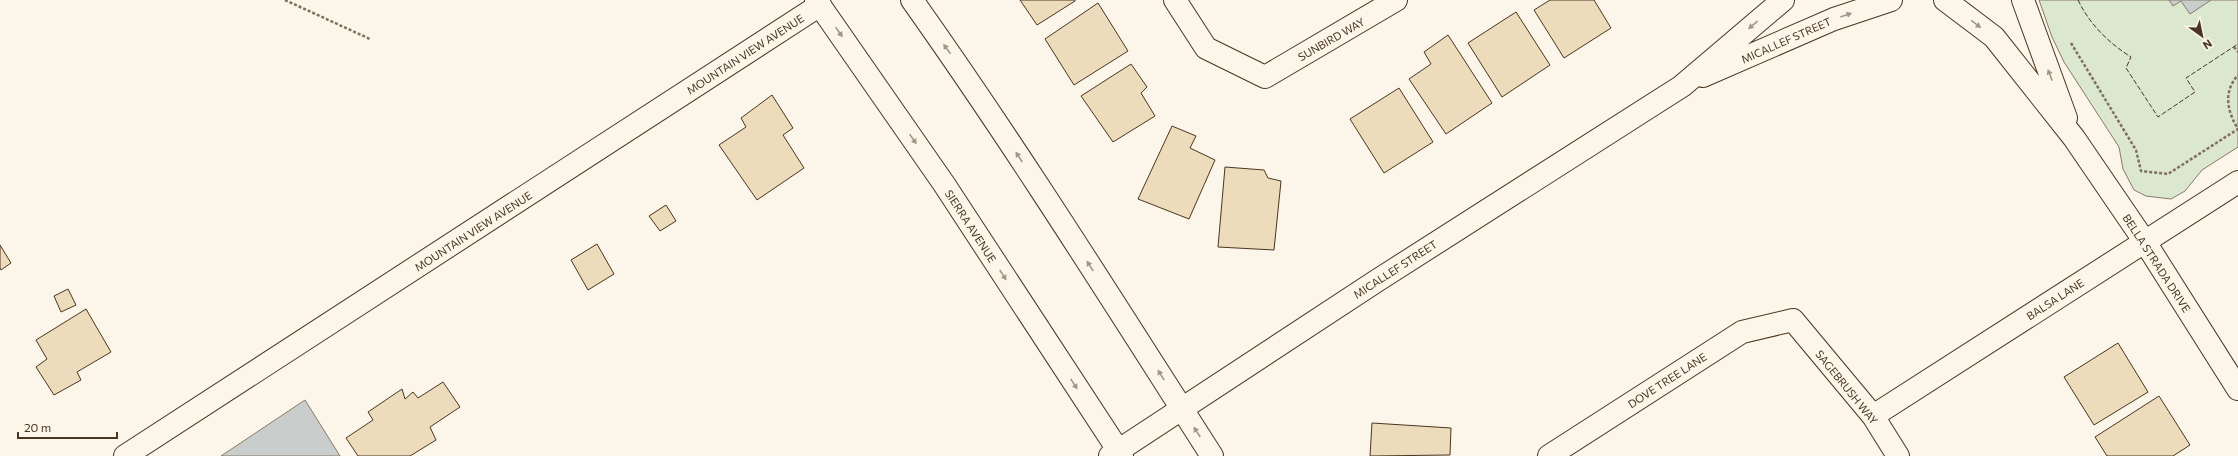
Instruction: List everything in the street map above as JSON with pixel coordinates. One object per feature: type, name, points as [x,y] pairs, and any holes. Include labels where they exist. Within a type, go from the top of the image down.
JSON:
[{"type":"street","points":[[912,0],[968,79],[1212,456]]},
{"type":"street","name":"SUNBIRD WAY","points":[[1175,0],[1206,48],[1265,77],[1396,0]]},
{"type":"street","name":"MICALLEF STREET","points":[[1117,454],[1182,408],[1682,86],[1783,0]]},
{"type":"street","name":"MICALLEF STREET","points":[[1682,86],[1834,19],[1891,0]]},
{"type":"street","name":"BELLA STRADA DRIVE","points":[[1945,0],[1994,37],[2074,138],[2145,242],[2238,389]]},
{"type":"street","name":"BELLA STRADA DRIVE","points":[[2023,0],[2074,138]]},
{"type":"street","name":"SIERRA AVENUE","points":[[818,3],[944,184],[1117,454]]},
{"type":"street","name":"MOUNTAIN VIEW AVENUE","points":[[125,456],[818,3]]},
{"type":"street","name":"BALSA LANE","points":[[1873,416],[2238,182]]},
{"type":"street","name":"SAGEBRUSH WAY","points":[[1793,320],[1873,416],[1898,456]]},
{"type":"street","name":"DOVE TREE LANE","points":[[1549,456],[1742,332],[1793,320]]},
{"type":"path","points":[[285,0],[370,38]]},
{"type":"path","points":[[2069,39],[2136,150],[2141,171],[2168,174],[2238,129],[2232,120],[2227,100],[2229,90],[2238,75]]},
{"type":"path","points":[[2234,47],[2238,52]]},
{"type":"green space","points":[[2039,0],[2238,0],[2238,147],[2202,170],[2185,191],[2171,199],[2146,196],[2134,190],[2123,169],[2119,147],[2064,62],[2052,37]]},
{"type":"shaded area","points":[[2169,0],[2211,0],[2190,14],[2181,1],[2173,6]]},
{"type":"shaded area","points":[[305,400],[340,456],[221,456]]},
{"type":"building","points":[[1020,0],[1075,0],[1075,1],[1037,25]]},
{"type":"building","points":[[1550,0],[1594,0],[1611,28],[1564,58],[1534,10]]},
{"type":"building","points":[[1098,3],[1128,51],[1074,85],[1045,39]]},
{"type":"building","points":[[1516,12],[1550,65],[1502,97],[1468,43]]},
{"type":"building","points":[[1448,35],[1492,103],[1446,134],[1409,79],[1431,64],[1424,52]]},
{"type":"building","points":[[1131,64],[1147,87],[1141,93],[1155,116],[1113,142],[1081,96]]},
{"type":"building","points":[[1399,88],[1433,142],[1384,173],[1350,119]]},
{"type":"building","points":[[772,95],[793,128],[783,135],[804,168],[757,200],[719,145],[746,127],[741,118]]},
{"type":"building","points":[[1172,126],[1196,136],[1190,148],[1215,160],[1189,219],[1138,199]]},
{"type":"building","points":[[1225,167],[1264,170],[1268,178],[1281,181],[1274,250],[1218,247]]},
{"type":"building","points":[[666,205],[676,221],[660,231],[649,216]]},
{"type":"building","points":[[597,244],[614,274],[588,290],[571,260]]},
{"type":"building","points":[[0,245],[11,263],[1,270],[0,268]]},
{"type":"building","points":[[68,289],[76,305],[61,312],[54,296]]},
{"type":"building","points":[[86,309],[111,352],[77,372],[81,380],[54,395],[36,367],[47,359],[36,340]]},
{"type":"building","points":[[2118,343],[2148,392],[2094,425],[2064,377]]},
{"type":"building","points":[[443,382],[460,407],[430,427],[436,440],[410,456],[358,456],[346,438],[373,420],[368,412],[402,389],[405,399],[413,392],[418,398]]},
{"type":"building","points":[[2159,396],[2190,445],[2173,456],[2107,456],[2095,437]]},
{"type":"building","points":[[1372,423],[1451,428],[1450,455],[1370,456]]},
{"type":"fence","points":[[2078,0],[2088,17],[2101,33],[2115,46],[2131,57],[2126,68],[2158,117],[2195,92],[2186,78],[2238,44]]}]
